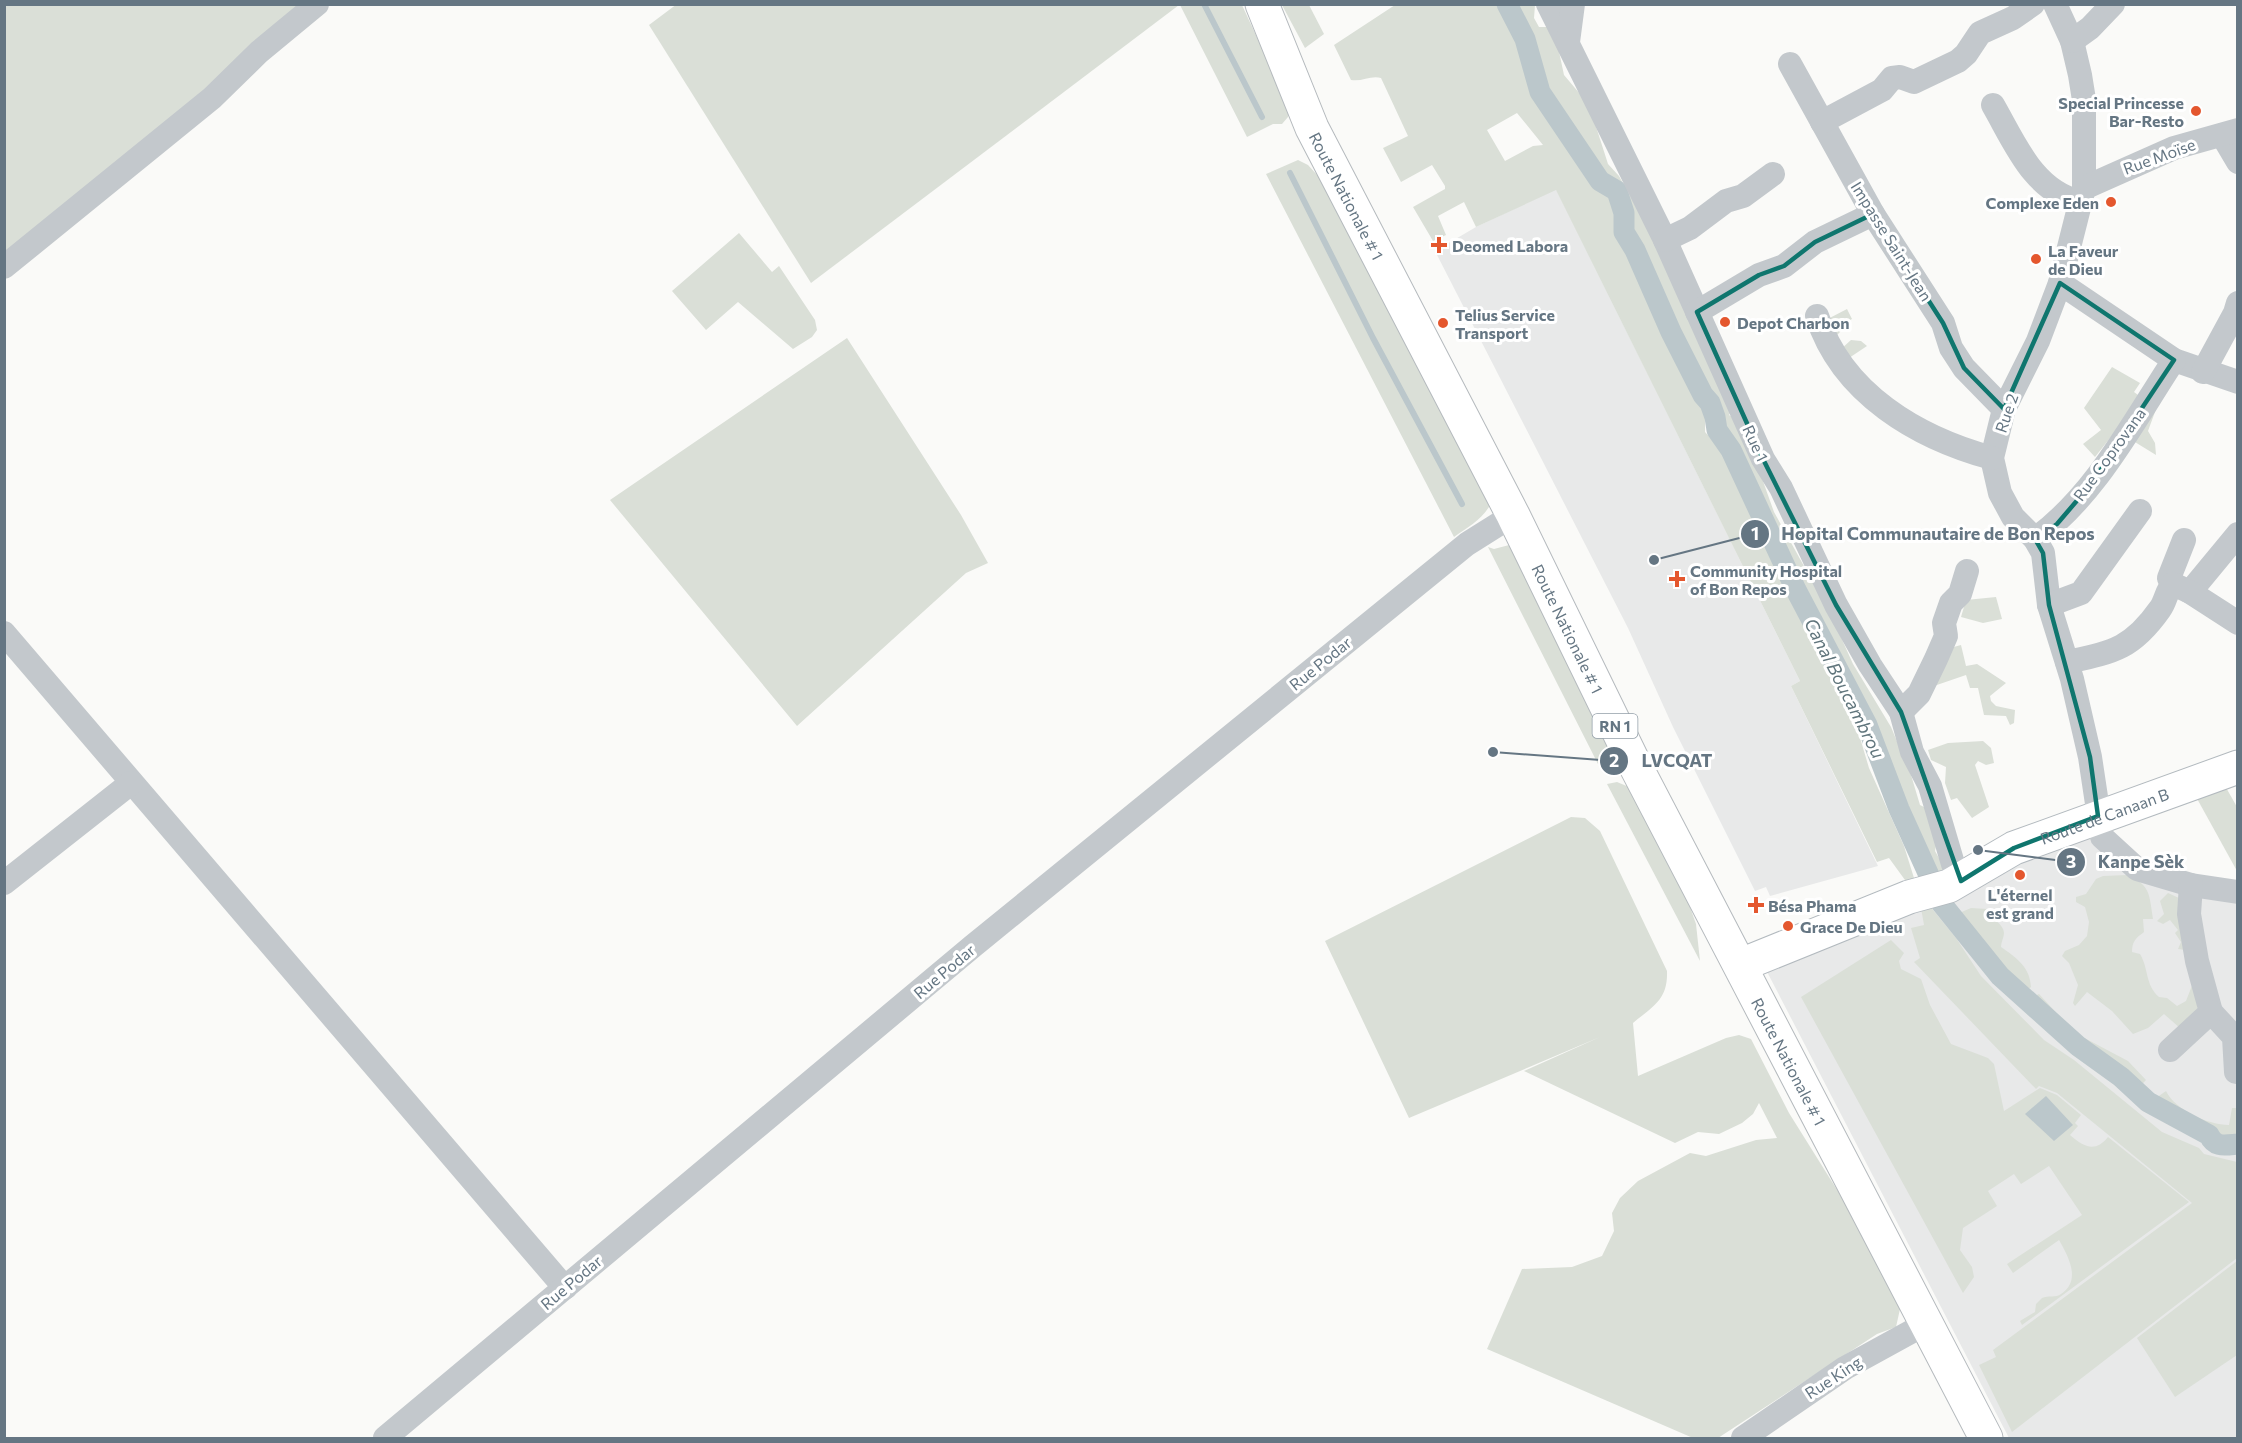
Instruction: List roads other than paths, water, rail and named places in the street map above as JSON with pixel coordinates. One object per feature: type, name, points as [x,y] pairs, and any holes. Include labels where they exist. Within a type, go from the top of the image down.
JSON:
[{"type":"main road","name":"Route Nationale # 1","points":[[1262,4],[1312,128],[1513,515],[1633,761],[1986,1438]]},
{"type":"main road","name":"Route de Canaan B","points":[[1741,965],[1909,897],[1955,883],[2014,848],[2238,767]]},
{"type":"street","points":[[4,267],[212,98],[259,52],[318,4]]},
{"type":"street","name":"Rue 1","points":[[1548,4],[1665,240],[1763,459],[1781,488],[1836,605],[1870,665],[1901,712],[1912,752],[1930,786],[1953,864],[1955,883]]},
{"type":"street","points":[[1568,42],[1573,4]]},
{"type":"street","points":[[1822,122],[1882,90],[1892,78],[1900,77],[1914,82],[1958,61],[1966,54],[1980,33],[2013,18],[2033,4]]},
{"type":"street","name":"Rue 2","points":[[2055,4],[2072,41],[2084,100],[2082,195],[2060,283],[2038,341],[2004,409],[1992,458],[2000,493],[2013,517],[2035,539],[2043,553],[2049,606],[2067,662],[2090,757],[2102,837],[2137,869],[2191,885],[2238,892]]},
{"type":"street","points":[[2072,41],[2090,28],[2113,4]]},
{"type":"street","name":"Impasse Saint-Jean","points":[[1790,64],[1872,214],[1943,323],[1951,348],[1964,368],[2004,409]]},
{"type":"street","points":[[1992,105],[2036,178],[2052,191],[2082,195]]},
{"type":"street","points":[[2230,133],[2238,162]]},
{"type":"street","name":"Rue Moïse","points":[[2082,195],[2174,148],[2230,133]]},
{"type":"street","points":[[1665,240],[1689,228],[1726,201],[1743,196],[1773,174]]},
{"type":"street","points":[[1697,312],[1759,275],[1784,266],[1815,242],[1872,214]]},
{"type":"street","points":[[2237,282],[2238,287]]},
{"type":"street","points":[[2060,283],[2174,360],[2203,372],[2238,382]]},
{"type":"street","points":[[2203,372],[2235,313],[2238,303]]},
{"type":"street","points":[[1817,316],[1845,368],[1886,410],[1944,442],[1992,458]]},
{"type":"street","name":"Rue Coprovana","points":[[2035,539],[2057,524],[2092,483],[2174,360]]},
{"type":"street","points":[[2049,606],[2081,593],[2140,511]]},
{"type":"street","name":"Rue Podar","points":[[384,1438],[1013,913],[1467,544],[1513,515]]},
{"type":"street","points":[[2067,662],[2105,654],[2139,637],[2164,603],[2238,534]]},
{"type":"street","points":[[2184,540],[2170,574],[2182,588],[2238,623]]},
{"type":"street","points":[[1901,712],[1919,694],[1936,659],[1946,636],[1944,623],[1951,603],[1960,594],[1967,571]]},
{"type":"street","points":[[4,633],[565,1288]]},
{"type":"street","points":[[4,883],[131,783]]},
{"type":"street","points":[[2191,885],[2188,914],[2197,961],[2211,1012],[2236,1036],[2236,1072]]},
{"type":"street","points":[[2170,1050],[2211,1012]]},
{"type":"street","name":"Rue King","points":[[1743,1438],[1845,1368],[1927,1323]]},
{"type":"waterway","points":[[1204,4],[1262,117]]},
{"type":"waterway","name":"Canal Boucambrou","points":[[1507,4],[1525,39],[1540,92],[1600,181],[1617,191],[1624,213],[1624,232],[1635,250],[1671,332],[1703,395],[1710,403],[1717,430],[1731,450],[1796,590],[1867,725],[1899,809],[1942,904],[2000,976],[2078,1046],[2121,1077],[2148,1102],[2209,1135],[2217,1144],[2238,1144]]},
{"type":"waterway","points":[[1290,173],[1373,338],[1462,504]]},
{"type":"place","name":"Special Princesse Bar-Resto","points":[[2196,111]]},
{"type":"place","name":"Complexe Eden","points":[[2111,202]]},
{"type":"place","name":"Deomed Labora","points":[[1439,245]]},
{"type":"place","name":"La Faveur de Dieu","points":[[2036,259]]},
{"type":"place","name":"Depot Charbon","points":[[1725,322]]},
{"type":"place","name":"Telius Service Transport","points":[[1443,323]]},
{"type":"place","name":"Hopital Communautaire de Bon Repos","points":[[1654,560]]},
{"type":"place","name":"Community Hospital of Bon Repos","points":[[1677,579]]},
{"type":"place","name":"LVCQAT","points":[[1493,752]]},
{"type":"place","name":"Kanpe Sèk","points":[[1978,850]]},
{"type":"place","name":"L'éternel est grand","points":[[2020,875]]},
{"type":"place","name":"Bésa Phama","points":[[1756,905]]},
{"type":"place","name":"Grace De Dieu","points":[[1788,926]]}]
